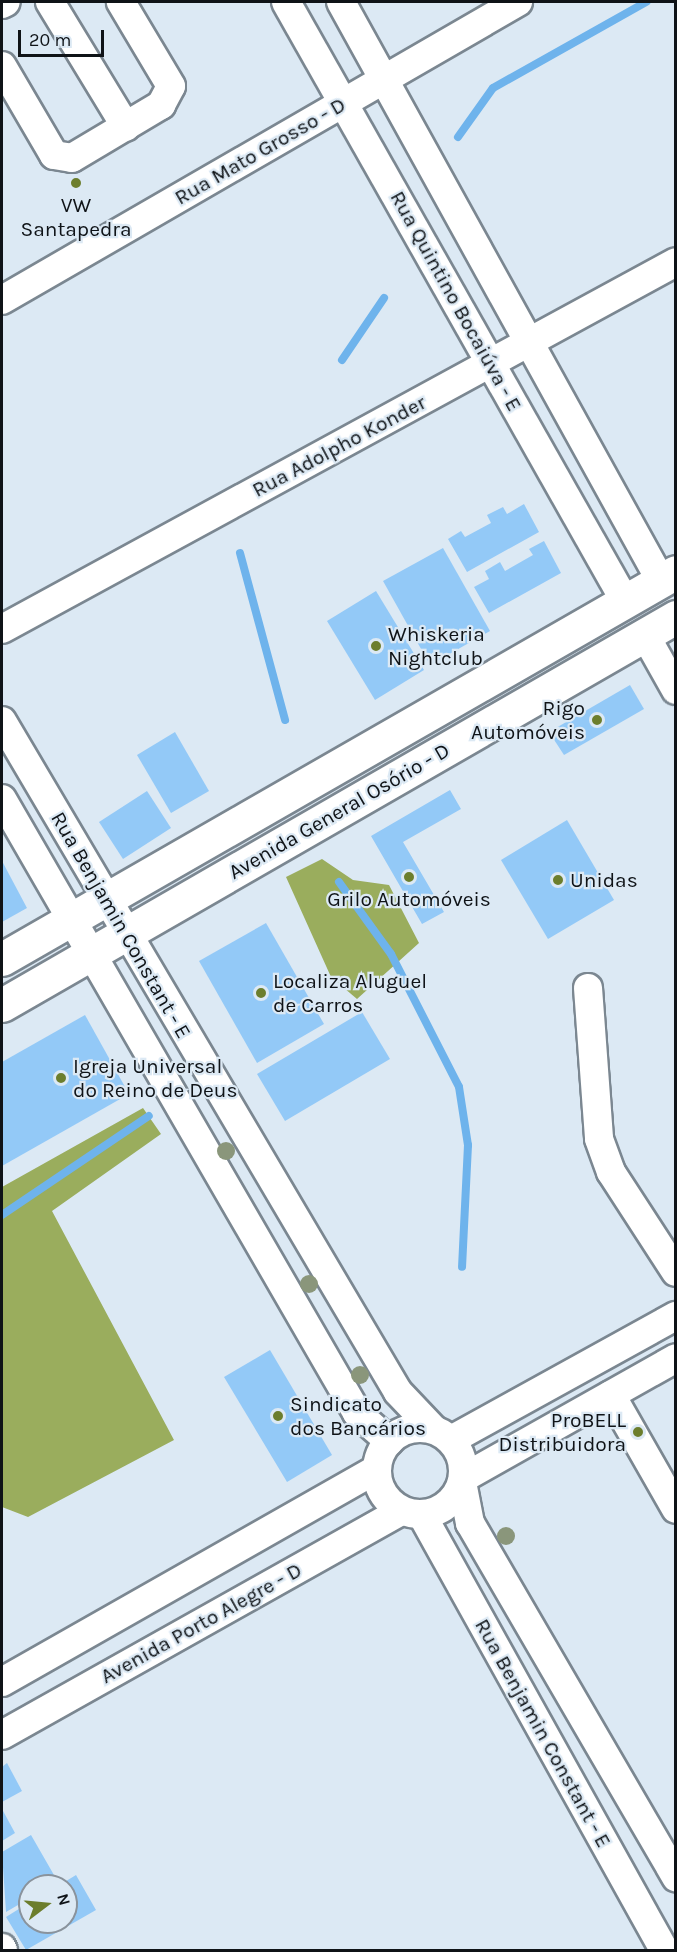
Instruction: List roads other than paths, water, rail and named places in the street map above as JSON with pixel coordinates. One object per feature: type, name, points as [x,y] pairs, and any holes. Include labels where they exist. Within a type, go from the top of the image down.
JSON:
[{"type":"main road","name":"Avenida General Osório - D","points":[[2,959],[668,577]]},
{"type":"main road","name":"Avenida General Osório - D","points":[[2,1005],[675,617]]},
{"type":"street","points":[[2,4],[6,2]]},
{"type":"street","points":[[50,2],[126,127]]},
{"type":"street","points":[[2,66],[54,155],[72,158],[161,105],[171,86],[121,2]]},
{"type":"street","name":"Rua Quintino Bocaiúva - E","points":[[286,2],[626,601]]},
{"type":"street","points":[[341,2],[530,342],[668,577]]},
{"type":"street","name":"Rua Mato Grosso - D","points":[[2,300],[518,2]]},
{"type":"street","name":"Rua Adolpho Konder","points":[[2,629],[675,262]]},
{"type":"street","points":[[645,635],[675,690]]},
{"type":"street","name":"Rua Benjamin Constant - E","points":[[2,721],[125,933],[398,1392],[442,1435]]},
{"type":"street","name":"Rua Benjamin Constant - E","points":[[2,800],[357,1413],[389,1441]]},
{"type":"street","points":[[588,988],[600,1139],[611,1172],[675,1272]]},
{"type":"street","points":[[2,1682],[377,1469],[389,1441],[418,1428],[442,1435],[675,1316]]},
{"type":"street","points":[[377,1469],[386,1499],[411,1513],[445,1508],[464,1480],[675,1358]]},
{"type":"street","points":[[610,1395],[675,1509]]},
{"type":"street","points":[[442,1435],[464,1480]]},
{"type":"street","name":"Rua Benjamin Constant - E","points":[[464,1480],[470,1523],[675,1877]]},
{"type":"street","name":"Rua Benjamin Constant - E","points":[[411,1513],[664,1950]]},
{"type":"street","name":"Avenida Porto Alegre - D","points":[[2,1735],[411,1513]]},
{"type":"waterway","points":[[458,137],[493,88],[646,2]]},
{"type":"waterway","points":[[342,360],[384,298]]},
{"type":"waterway","points":[[240,553],[285,720]]},
{"type":"waterway","points":[[339,882],[391,954],[459,1087],[468,1145],[462,1267]]},
{"type":"waterway","points":[[2,1215],[149,1116]]},
{"type":"place","name":"VW Santapedra","points":[[76,183]]},
{"type":"place","name":"Whiskeria Nightclub","points":[[376,646]]},
{"type":"place","name":"Rigo Automóveis","points":[[597,720]]},
{"type":"place","name":"Grilo Automóveis","points":[[409,877]]},
{"type":"place","name":"Unidas","points":[[558,880]]},
{"type":"place","name":"Localiza Aluguel de Carros","points":[[261,993]]},
{"type":"place","name":"Igreja Universal do Reino de Deus","points":[[61,1078]]},
{"type":"place","name":"Sindicato dos Bancários","points":[[278,1416]]},
{"type":"place","name":"ProBELL Distribuidora","points":[[638,1432]]}]
